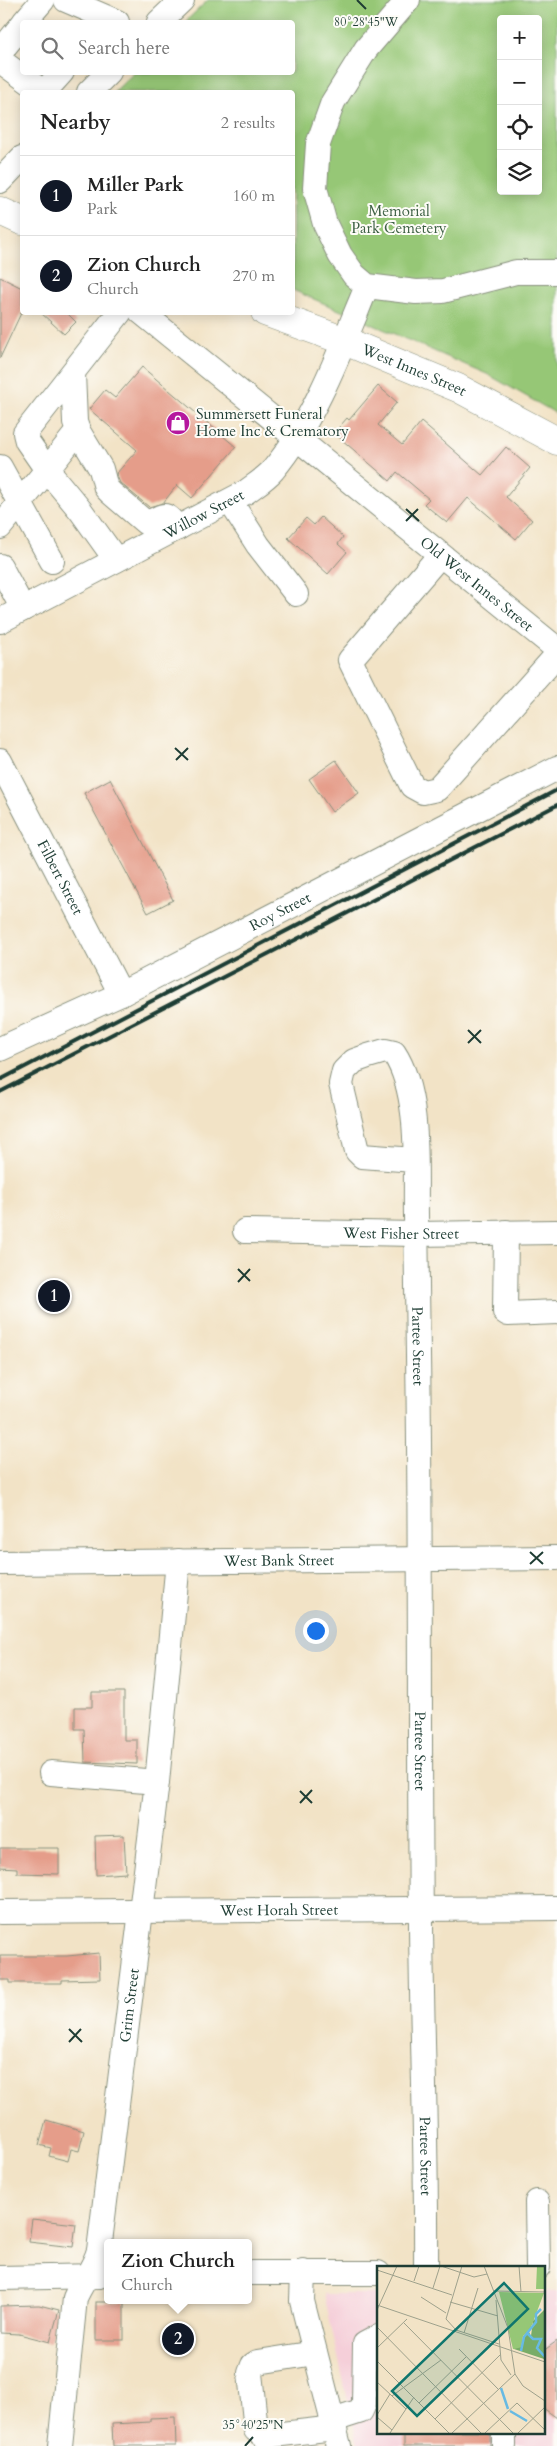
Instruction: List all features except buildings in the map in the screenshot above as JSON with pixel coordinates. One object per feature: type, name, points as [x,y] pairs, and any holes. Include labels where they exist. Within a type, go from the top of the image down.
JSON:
[{"type":"main road","points":[[0,211],[20,220]]},
{"type":"main road","name":"West Innes Street","points":[[273,315],[345,341],[458,388],[557,441]]},
{"type":"street","points":[[26,20],[43,0]]},
{"type":"street","points":[[66,0],[109,20]]},
{"type":"street","points":[[161,20],[182,0]]},
{"type":"street","points":[[408,0],[366,49],[333,102],[318,144],[315,188],[325,224],[340,255],[354,275],[366,286],[416,292],[443,291],[516,272],[557,272]]},
{"type":"street","points":[[20,28],[1,51],[2,62],[40,90]]},
{"type":"street","points":[[45,90],[59,75]]},
{"type":"street","points":[[91,90],[106,75]]},
{"type":"street","points":[[0,181],[20,160]]},
{"type":"street","name":"Willow Street","points":[[0,621],[230,501],[246,492],[271,472],[297,439],[345,341],[366,286]]},
{"type":"street","points":[[116,560],[81,511],[47,470],[27,442],[25,433],[118,315]]},
{"type":"street","name":"Old West Innes Street","points":[[145,315],[557,649]]},
{"type":"street","points":[[73,373],[75,422],[78,431],[105,479],[106,488],[110,494],[146,523],[165,515],[170,517],[178,528]]},
{"type":"street","points":[[0,527],[78,431]]},
{"type":"street","points":[[0,467],[52,561]]},
{"type":"street","points":[[230,501],[258,545],[296,594]]},
{"type":"street","points":[[440,555],[350,660],[412,786],[423,792],[437,789],[557,656]]},
{"type":"street","points":[[0,566],[23,609]]},
{"type":"street","name":"Filbert Street","points":[[0,761],[121,994]]},
{"type":"street","name":"Roy Street","points":[[0,1049],[121,994],[557,768]]},
{"type":"street","name":"Partee Street","points":[[414,1160],[362,1156],[357,1151],[341,1084],[344,1071],[354,1061],[385,1051],[394,1053],[401,1064],[408,1089],[414,1160],[421,1558],[421,1909],[426,2266]]},
{"type":"street","name":"West Fisher Street","points":[[245,1231],[416,1234],[557,1232]]},
{"type":"street","points":[[506,1232],[505,1312],[517,1314],[557,1312]]},
{"type":"street","name":"West Bank Street","points":[[0,1562],[557,1558]]},
{"type":"street","name":"Grim Street","points":[[60,2446],[76,2298],[80,2287],[98,2276],[95,2266],[99,2250],[157,1782],[178,1560]]},
{"type":"street","points":[[51,1773],[157,1782]]},
{"type":"street","name":"West Horah Street","points":[[0,1912],[557,1908]]},
{"type":"street","points":[[537,2202],[538,2266]]},
{"type":"street","points":[[544,2270],[557,2270]]},
{"type":"street","points":[[303,2272],[302,2301],[336,2431]]},
{"type":"street","points":[[252,2273],[377,2273]]},
{"type":"street","points":[[0,2278],[98,2276]]},
{"type":"street","points":[[315,2354],[258,2362],[253,2365],[250,2373],[256,2430],[264,2436],[336,2431],[361,2411],[364,2404],[372,2341]]},
{"type":"shaded area","points":[[557,2291],[557,2446],[358,2446],[324,2294],[377,2294],[377,2434],[544,2434],[544,2292]]},
{"type":"green space","name":"Memorial Park Cemetery","points":[[208,0],[557,0],[557,414],[489,375],[295,291],[295,90],[116,90],[132,75],[295,75],[295,20],[187,20]]},
{"type":"railway","points":[[0,1080],[557,790]]},
{"type":"railway","points":[[0,1092],[557,805]]},
{"type":"place","name":"Summersett Funeral Home Inc & Crematory","points":[[178,423]]},
{"type":"place","name":"Miller Park","points":[[54,1296]]},
{"type":"place","name":"Zion Church","points":[[178,2339]]}]
